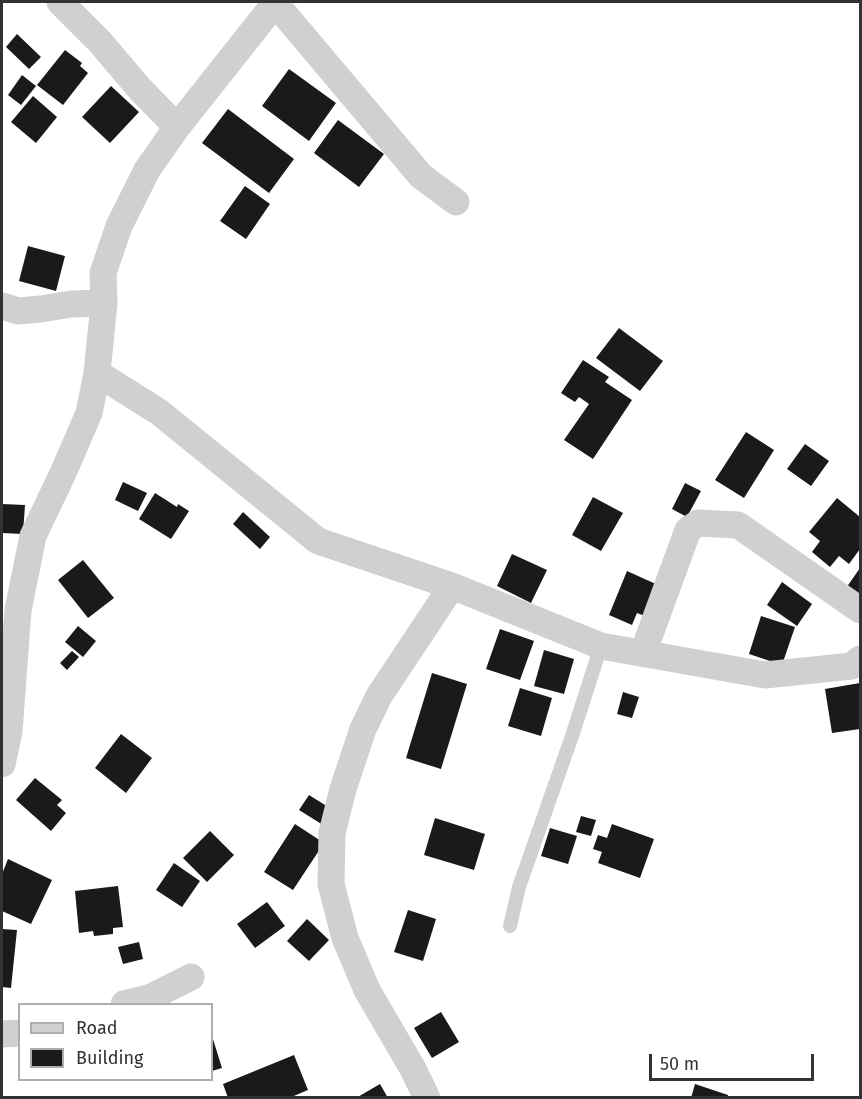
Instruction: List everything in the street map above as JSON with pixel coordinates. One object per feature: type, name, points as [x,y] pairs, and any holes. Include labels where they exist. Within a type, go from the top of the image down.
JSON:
[{"type":"street","points":[[60,2],[100,42],[139,88],[177,127]]},
{"type":"street","points":[[2,764],[9,732],[18,610],[33,536],[89,413],[97,373],[104,303],[103,273],[119,226],[147,170],[177,127],[275,2],[421,176],[456,202]]},
{"type":"street","points":[[2,306],[18,311],[71,304],[104,303]]},
{"type":"street","points":[[97,373],[159,412],[318,541],[452,586],[601,646],[765,675],[852,666],[861,659]]},
{"type":"street","points":[[643,653],[688,530],[698,523],[738,525],[861,610]]},
{"type":"street","points":[[427,1098],[413,1069],[367,990],[345,938],[331,884],[332,833],[346,779],[363,729],[375,704],[452,586]]},
{"type":"street","points":[[131,1003],[149,998],[191,977]]},
{"type":"street","points":[[2,1034],[18,1033]]},
{"type":"lane","points":[[510,926],[519,887],[601,646]]},
{"type":"building","points":[[17,34],[41,57],[29,69],[6,47]]},
{"type":"building","points":[[65,50],[82,63],[80,66],[88,73],[63,105],[37,85]]},
{"type":"building","points":[[289,69],[336,103],[309,141],[262,106]]},
{"type":"building","points":[[22,75],[36,86],[21,105],[8,95]]},
{"type":"building","points":[[111,86],[139,112],[110,143],[82,117]]},
{"type":"building","points":[[33,96],[57,117],[36,143],[11,122]]},
{"type":"building","points":[[228,109],[294,159],[269,193],[202,143]]},
{"type":"building","points":[[338,120],[384,154],[359,187],[314,153]]},
{"type":"building","points":[[245,186],[270,204],[246,239],[220,221]]},
{"type":"building","points":[[28,246],[65,256],[56,291],[19,281]]},
{"type":"building","points":[[619,328],[663,361],[640,391],[596,358]]},
{"type":"building","points":[[583,360],[609,377],[605,382],[632,400],[593,459],[564,440],[589,404],[579,397],[575,402],[561,393]]},
{"type":"building","points":[[746,432],[774,450],[744,498],[715,480]]},
{"type":"building","points":[[805,444],[829,461],[811,486],[787,469]]},
{"type":"building","points":[[123,482],[147,493],[138,511],[115,500]]},
{"type":"building","points":[[685,483],[701,491],[687,517],[672,509]]},
{"type":"building","points":[[155,493],[177,507],[178,504],[189,511],[171,539],[139,519]]},
{"type":"building","points":[[593,497],[623,513],[601,551],[572,535]]},
{"type":"building","points":[[837,498],[860,517],[860,549],[849,564],[839,556],[830,567],[812,552],[820,541],[809,532]]},
{"type":"building","points":[[2,504],[25,505],[23,534],[2,533]]},
{"type":"building","points":[[243,512],[270,537],[260,549],[233,524]]},
{"type":"building","points":[[512,554],[547,570],[531,603],[497,586]]},
{"type":"building","points":[[83,560],[114,598],[88,618],[58,580]]},
{"type":"building","points":[[860,568],[860,603],[844,591]]},
{"type":"building","points":[[627,571],[658,585],[645,616],[637,613],[632,625],[609,615]]},
{"type":"building","points":[[782,582],[812,604],[797,626],[767,605]]},
{"type":"building","points":[[761,616],[795,627],[782,665],[749,654]]},
{"type":"building","points":[[78,626],[96,641],[83,657],[65,642]]},
{"type":"building","points":[[500,629],[534,641],[520,680],[486,669]]},
{"type":"building","points":[[544,650],[574,659],[564,694],[534,686]]},
{"type":"building","points":[[72,651],[79,657],[67,670],[60,663]]},
{"type":"building","points":[[432,673],[467,684],[441,769],[406,758]]},
{"type":"building","points":[[860,683],[860,729],[832,733],[825,689]]},
{"type":"building","points":[[520,688],[552,698],[541,736],[508,726]]},
{"type":"building","points":[[623,692],[639,697],[632,718],[617,714]]},
{"type":"building","points":[[121,734],[152,758],[126,793],[95,768]]},
{"type":"building","points":[[35,778],[62,800],[57,805],[66,813],[51,831],[16,800]]},
{"type":"building","points":[[309,795],[333,810],[323,825],[299,810]]},
{"type":"building","points":[[581,816],[596,820],[591,836],[576,832]]},
{"type":"building","points":[[435,818],[485,834],[474,870],[424,855]]},
{"type":"building","points":[[295,824],[324,843],[293,890],[264,872]]},
{"type":"building","points":[[612,824],[654,839],[640,878],[598,863],[602,852],[593,849],[598,835],[607,838]]},
{"type":"building","points":[[550,828],[577,836],[568,864],[541,856]]},
{"type":"building","points":[[210,831],[234,855],[207,882],[183,858]]},
{"type":"building","points":[[8,859],[52,880],[31,924],[2,911],[2,874]]},
{"type":"building","points":[[174,863],[200,881],[182,907],[156,890]]},
{"type":"building","points":[[118,886],[123,927],[113,928],[113,934],[94,936],[93,931],[79,933],[75,891]]},
{"type":"building","points":[[267,902],[285,926],[255,948],[237,924]]},
{"type":"building","points":[[408,910],[436,919],[423,961],[394,952]]},
{"type":"building","points":[[307,919],[329,940],[309,961],[287,941]]},
{"type":"building","points":[[2,929],[17,930],[11,988],[2,987]]},
{"type":"building","points":[[139,942],[143,959],[123,964],[118,947]]},
{"type":"building","points":[[441,1012],[459,1042],[432,1058],[414,1028]]},
{"type":"building","points":[[213,1039],[222,1068],[213,1071]]},
{"type":"building","points":[[294,1055],[308,1090],[289,1098],[228,1098],[223,1084]]},
{"type":"building","points":[[380,1084],[388,1098],[356,1098]]},
{"type":"building","points":[[695,1084],[728,1095],[728,1098],[691,1098]]}]
